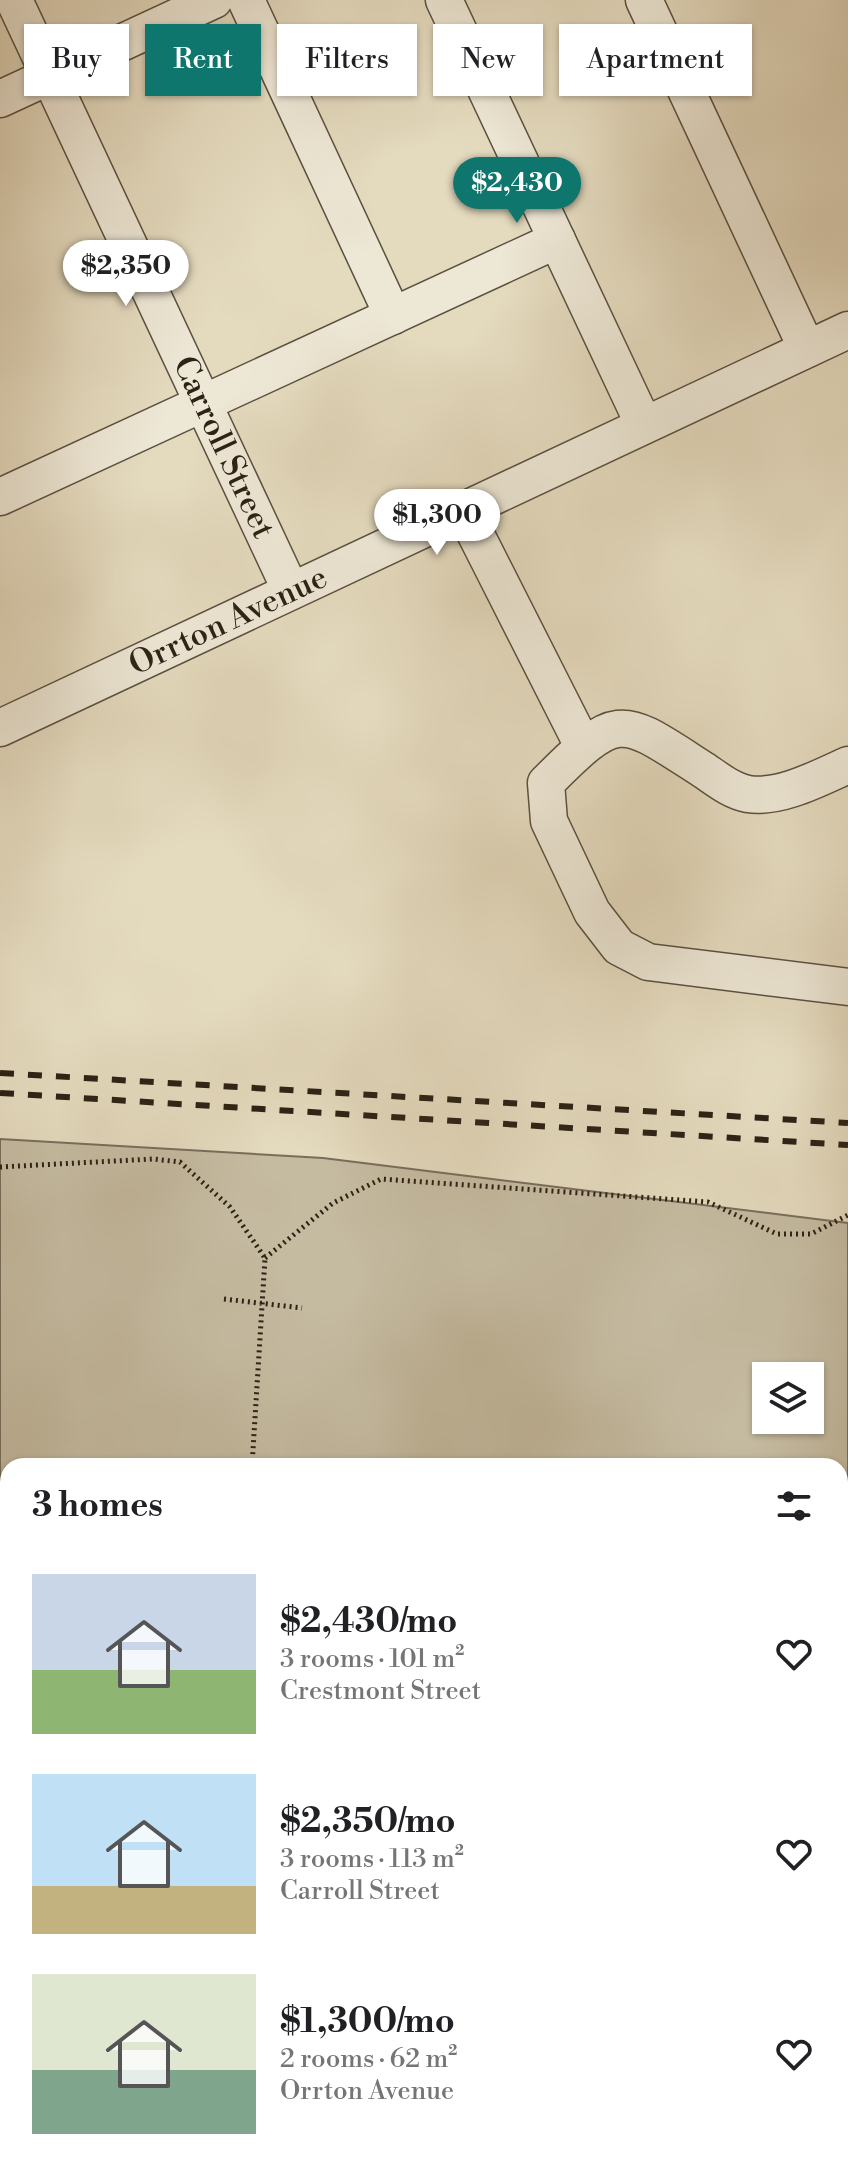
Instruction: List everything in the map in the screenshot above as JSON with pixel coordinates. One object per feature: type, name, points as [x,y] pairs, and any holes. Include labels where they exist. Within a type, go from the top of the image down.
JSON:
[{"type":"street","name":"Carroll Street","points":[[14,0],[25,24]]},
{"type":"street","points":[[129,39],[214,0]]},
{"type":"street","points":[[246,0],[393,316]]},
{"type":"street","points":[[444,0],[644,425]]},
{"type":"street","points":[[644,0],[807,349]]},
{"type":"street","points":[[0,99],[24,88]]},
{"type":"street","name":"Carroll Street","points":[[59,96],[291,591]]},
{"type":"street","points":[[0,497],[557,240]]},
{"type":"street","name":"Orrton Avenue","points":[[0,728],[848,330]]},
{"type":"street","points":[[464,511],[583,746]]},
{"type":"street","points":[[848,765],[771,795],[747,794],[726,785],[640,729],[617,727],[583,746],[546,783],[549,821],[592,912],[619,947],[648,962],[848,987]]},
{"type":"path","points":[[0,1167],[153,1159],[180,1162],[230,1207],[265,1258],[252,1458]]},
{"type":"path","points":[[265,1258],[333,1203],[381,1179],[708,1202],[777,1234],[811,1234],[848,1215]]},
{"type":"path","points":[[224,1299],[302,1308]]},
{"type":"shaded area","points":[[0,1139],[323,1158],[848,1223],[848,1458],[0,1458]]},
{"type":"railway","points":[[0,1073],[848,1123]]},
{"type":"railway","points":[[0,1093],[848,1145]]}]
